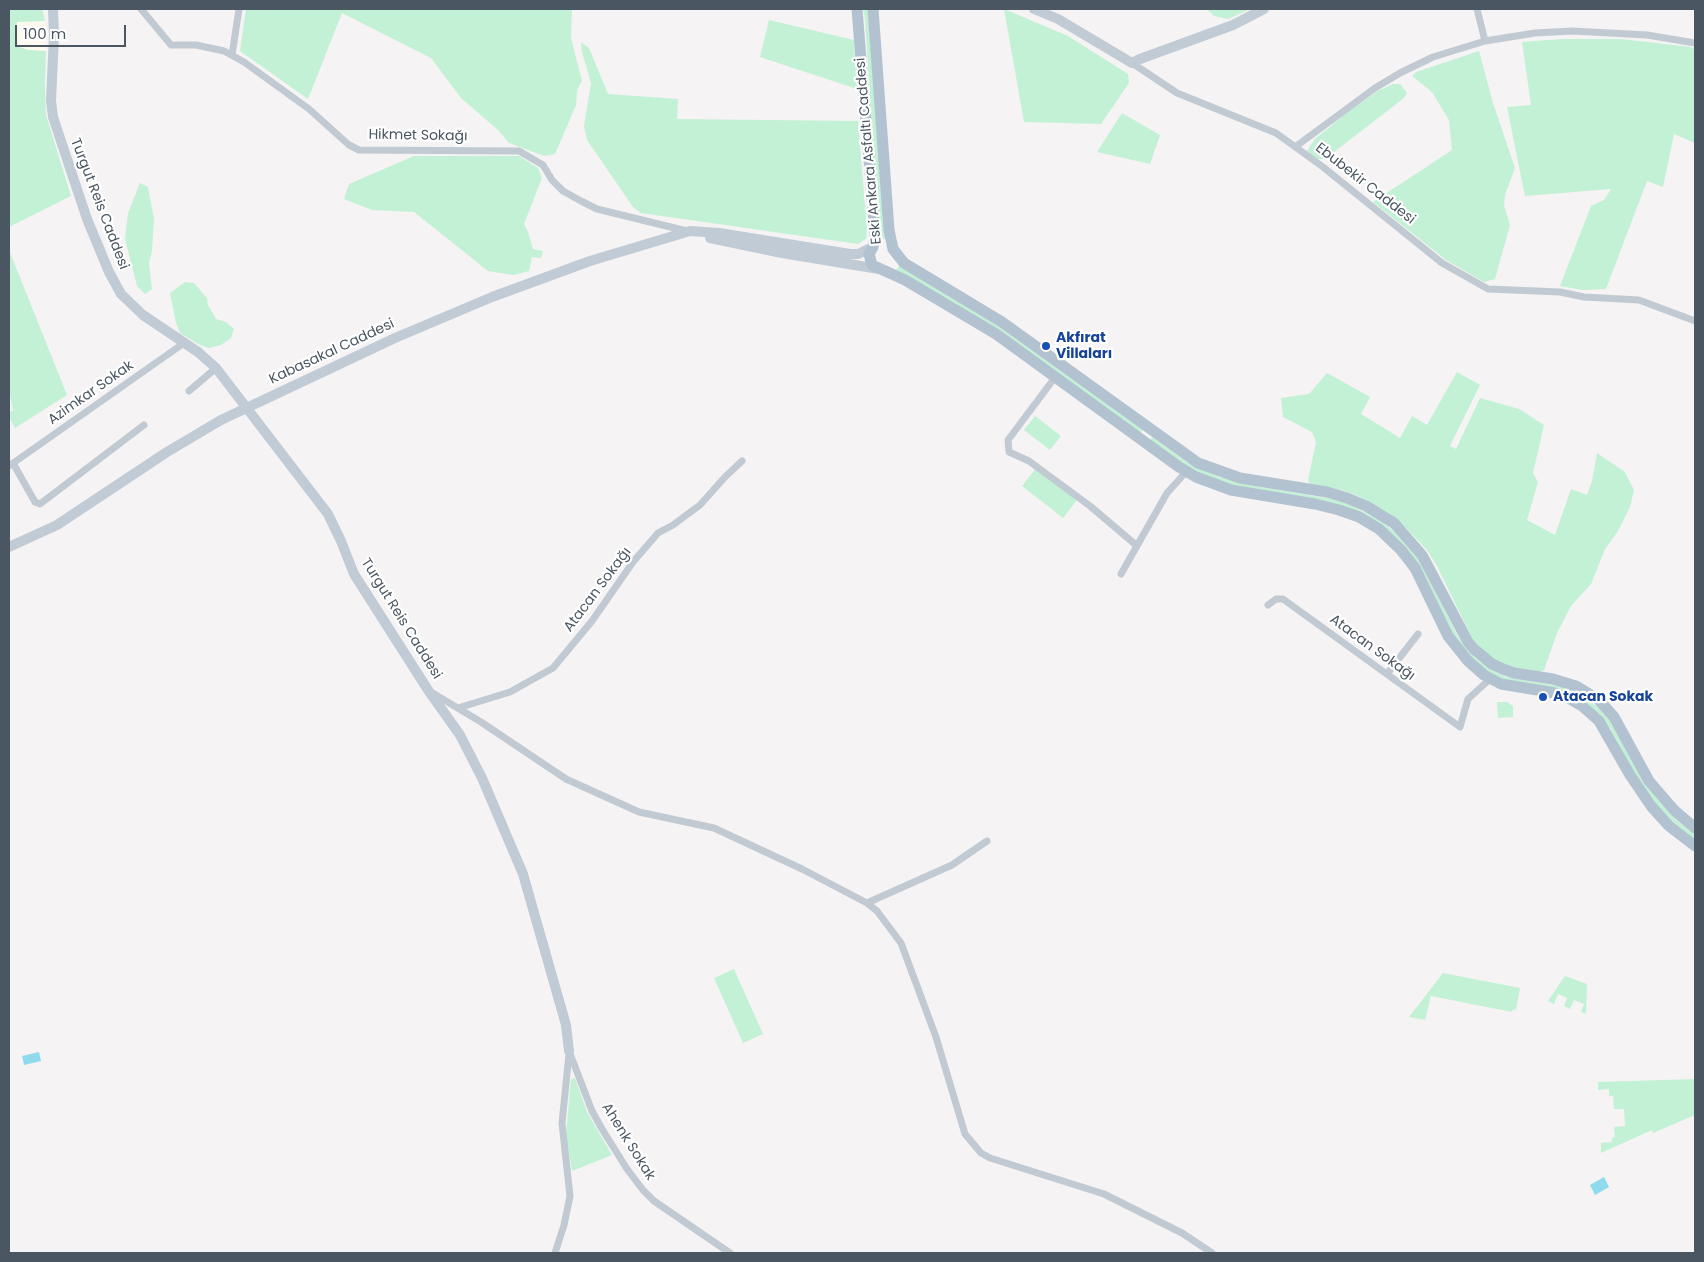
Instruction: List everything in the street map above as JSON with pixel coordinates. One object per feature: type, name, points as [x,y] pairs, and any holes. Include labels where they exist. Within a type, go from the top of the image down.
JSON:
[{"type":"main road","name":"Eski Ankara Asfaltı Caddesi","points":[[857,9],[875,235],[873,247]]},
{"type":"main road","name":"Eski Ankara Asfaltı Caddesi","points":[[873,9],[890,236],[893,249],[904,263],[1000,320],[1198,463],[1240,478],[1312,489],[1347,498],[1366,506],[1394,523],[1422,555],[1468,642],[1474,649],[1492,664],[1503,669],[1514,673],[1553,679],[1576,686],[1599,700],[1614,717],[1649,781],[1674,811],[1695,828]]},
{"type":"main road","points":[[879,269],[888,268],[894,262],[895,253],[893,249],[883,243],[873,247],[869,254],[872,265],[879,269],[905,280],[988,329],[1056,376],[1186,472],[1231,490],[1315,504],[1339,510],[1359,517],[1379,529],[1401,550],[1415,568],[1456,648],[1476,669],[1490,679],[1511,686],[1555,693],[1574,700],[1582,706],[1599,721],[1630,775],[1651,806],[1669,826],[1695,846]]},
{"type":"street","name":"Turgut Reis Caddesi","points":[[53,9],[54,35],[51,101],[53,117],[89,225],[108,272],[122,294],[143,315],[198,352],[216,368],[328,514],[354,574],[428,690],[450,719],[473,758],[508,836],[523,874],[566,1025],[569,1051],[562,1123],[570,1196],[555,1253]]},
{"type":"street","name":"Hikmet Sokağı","points":[[141,9],[171,45],[196,46],[224,51],[232,55],[308,109],[349,145],[359,150],[520,151],[543,165],[552,180],[563,191],[597,209],[690,231],[714,239],[782,253],[879,269]]},
{"type":"street","points":[[232,55],[238,9]]},
{"type":"street","name":"Ebubekir Caddesi","points":[[1034,9],[1058,19],[1132,63],[1177,93],[1276,133],[1323,167],[1442,263],[1488,289],[1560,292],[1584,297],[1639,300],[1695,321]]},
{"type":"street","points":[[1132,63],[1140,58],[1233,25],[1264,9]]},
{"type":"street","points":[[1477,9],[1484,41]]},
{"type":"street","points":[[1295,147],[1375,88],[1433,57],[1484,41],[1535,33],[1572,31],[1647,35],[1695,43]]},
{"type":"street","name":"Hikmet Sokağı","points":[[690,231],[719,233],[850,254],[858,254],[873,247]]},
{"type":"street","name":"Kabasakal Caddesi","points":[[9,547],[57,524],[190,437],[246,408],[395,338],[492,297],[590,261],[690,231]]},
{"type":"street","name":"Azimkar Sokak","points":[[144,425],[40,504],[35,502],[11,465],[184,343]]},
{"type":"street","points":[[188,391],[216,368]]},
{"type":"street","points":[[1056,376],[1008,440],[1009,452],[1030,461],[1090,506],[1136,545]]},
{"type":"street","name":"Atacan Sokağı","points":[[458,708],[510,692],[553,668],[592,621],[633,562],[658,533],[673,525],[700,505],[725,476],[742,462]]},
{"type":"street","points":[[1121,574],[1167,493],[1186,472]]},
{"type":"street","name":"Atacan Sokağı","points":[[1268,605],[1276,599],[1283,599],[1460,727],[1468,699],[1490,679]]},
{"type":"street","points":[[1387,674],[1418,634]]},
{"type":"street","points":[[428,690],[566,779],[639,812],[714,828],[802,869],[867,903],[877,911],[900,943],[929,1018],[965,1134],[981,1153],[990,1158],[1104,1194],[1182,1233],[1212,1253]]},
{"type":"street","points":[[867,903],[952,865],[987,841]]},
{"type":"street","name":"Ahenk Sokak","points":[[569,1051],[596,1117],[627,1169],[643,1190],[654,1201],[730,1253]]},
{"type":"shaded area","points":[[45,21],[46,51],[29,50],[15,46],[17,22]]},
{"type":"green space","points":[[9,9],[42,9],[45,21],[17,22],[15,46],[29,50],[46,51],[46,115],[71,196],[9,227]]},
{"type":"green space","points":[[246,9],[572,9],[571,38],[582,81],[577,90],[576,105],[555,154],[544,156],[509,143],[498,130],[461,98],[431,58],[342,13],[308,99],[240,51]]},
{"type":"green space","points":[[863,9],[868,9],[885,239],[879,239]]},
{"type":"green space","points":[[1004,9],[1068,36],[1128,74],[1129,83],[1101,124],[1024,122]]},
{"type":"green space","points":[[1207,9],[1250,9],[1228,19],[1214,16]]},
{"type":"green space","points":[[769,20],[854,40],[857,89],[760,57]]},
{"type":"green space","points":[[1562,39],[1621,39],[1691,47],[1695,50],[1695,143],[1674,134],[1663,187],[1647,181],[1606,289],[1583,290],[1560,286],[1591,206],[1604,200],[1611,189],[1525,196],[1507,107],[1531,105],[1522,42]]},
{"type":"green space","points":[[581,42],[589,48],[608,94],[678,99],[677,119],[858,121],[867,229],[866,239],[858,244],[641,213],[633,207],[587,140],[584,126],[591,83]]},
{"type":"green space","points":[[1479,51],[1493,103],[1515,168],[1505,195],[1504,206],[1510,225],[1495,279],[1484,282],[1446,260],[1373,202],[1452,150],[1449,120],[1432,92],[1412,76],[1416,72]]},
{"type":"green space","points":[[1393,84],[1400,84],[1407,93],[1404,98],[1325,159],[1316,159],[1307,151],[1315,139],[1349,111],[1378,91]]},
{"type":"green space","points":[[1122,113],[1160,135],[1150,164],[1097,152]]},
{"type":"green space","points":[[414,156],[519,156],[538,168],[542,178],[524,224],[533,249],[543,251],[541,258],[532,257],[529,271],[513,275],[488,271],[414,212],[372,210],[344,199],[349,184]]},
{"type":"green space","points":[[140,183],[148,187],[154,219],[152,251],[149,263],[152,289],[145,294],[137,286],[125,239],[128,213]]},
{"type":"green space","points":[[9,250],[67,395],[15,428],[9,417],[9,412],[13,411],[9,389]]},
{"type":"green space","points":[[900,265],[983,315],[1143,430],[1140,433],[954,303],[896,270]]},
{"type":"green space","points":[[185,282],[194,283],[207,298],[208,305],[216,319],[226,322],[234,329],[231,338],[221,345],[209,348],[180,333],[170,293]]},
{"type":"green space","points":[[1457,372],[1480,385],[1450,446],[1456,449],[1480,398],[1519,409],[1544,425],[1533,473],[1538,482],[1527,520],[1555,535],[1571,489],[1587,495],[1592,481],[1597,453],[1625,472],[1634,490],[1630,507],[1618,531],[1605,549],[1591,584],[1571,606],[1557,633],[1544,670],[1540,672],[1499,663],[1483,651],[1473,640],[1437,566],[1427,550],[1406,528],[1389,514],[1360,497],[1342,490],[1310,484],[1308,480],[1316,442],[1312,432],[1283,417],[1281,398],[1309,394],[1327,373],[1370,397],[1361,414],[1400,438],[1412,416],[1427,425]]},
{"type":"green space","points":[[1035,416],[1061,436],[1050,450],[1024,430]]},
{"type":"green space","points":[[1152,437],[1188,463],[1219,477],[1249,485],[1332,499],[1349,504],[1383,522],[1398,535],[1419,559],[1459,638],[1475,657],[1486,666],[1506,677],[1565,687],[1582,695],[1599,708],[1610,721],[1648,788],[1675,819],[1695,835],[1695,840],[1655,804],[1636,776],[1610,728],[1601,717],[1525,685],[1499,678],[1481,668],[1457,642],[1421,570],[1377,523],[1217,481],[1182,464],[1150,441]]},
{"type":"green space","points":[[1036,468],[1077,500],[1063,518],[1022,486]]},
{"type":"green space","points":[[1497,702],[1507,702],[1513,706],[1513,717],[1498,718]]},
{"type":"green space","points":[[734,969],[763,1034],[743,1043],[714,978]]},
{"type":"green space","points":[[1443,973],[1520,988],[1516,1010],[1513,1009],[1512,1012],[1431,996],[1425,1020],[1409,1017]]},
{"type":"green space","points":[[1565,976],[1587,984],[1586,1014],[1581,1012],[1584,1004],[1574,1000],[1570,1009],[1564,1006],[1567,998],[1558,994],[1554,1004],[1548,1001]]},
{"type":"green space","points":[[575,1078],[587,1112],[612,1155],[572,1171],[566,1135],[571,1079]]},
{"type":"green space","points":[[1695,1079],[1695,1115],[1653,1133],[1652,1130],[1601,1153],[1601,1143],[1612,1142],[1612,1138],[1615,1137],[1614,1127],[1625,1126],[1624,1109],[1614,1109],[1613,1096],[1609,1096],[1609,1089],[1598,1090],[1598,1082]]},
{"type":"water","points":[[39,1052],[41,1061],[24,1065],[22,1056]]},
{"type":"water","points":[[1604,1177],[1609,1187],[1595,1195],[1590,1185]]},
{"type":"place","name":"Akfırat Villaları","points":[[1046,346]]},
{"type":"place","name":"Atacan Sokak","points":[[1543,697]]}]
